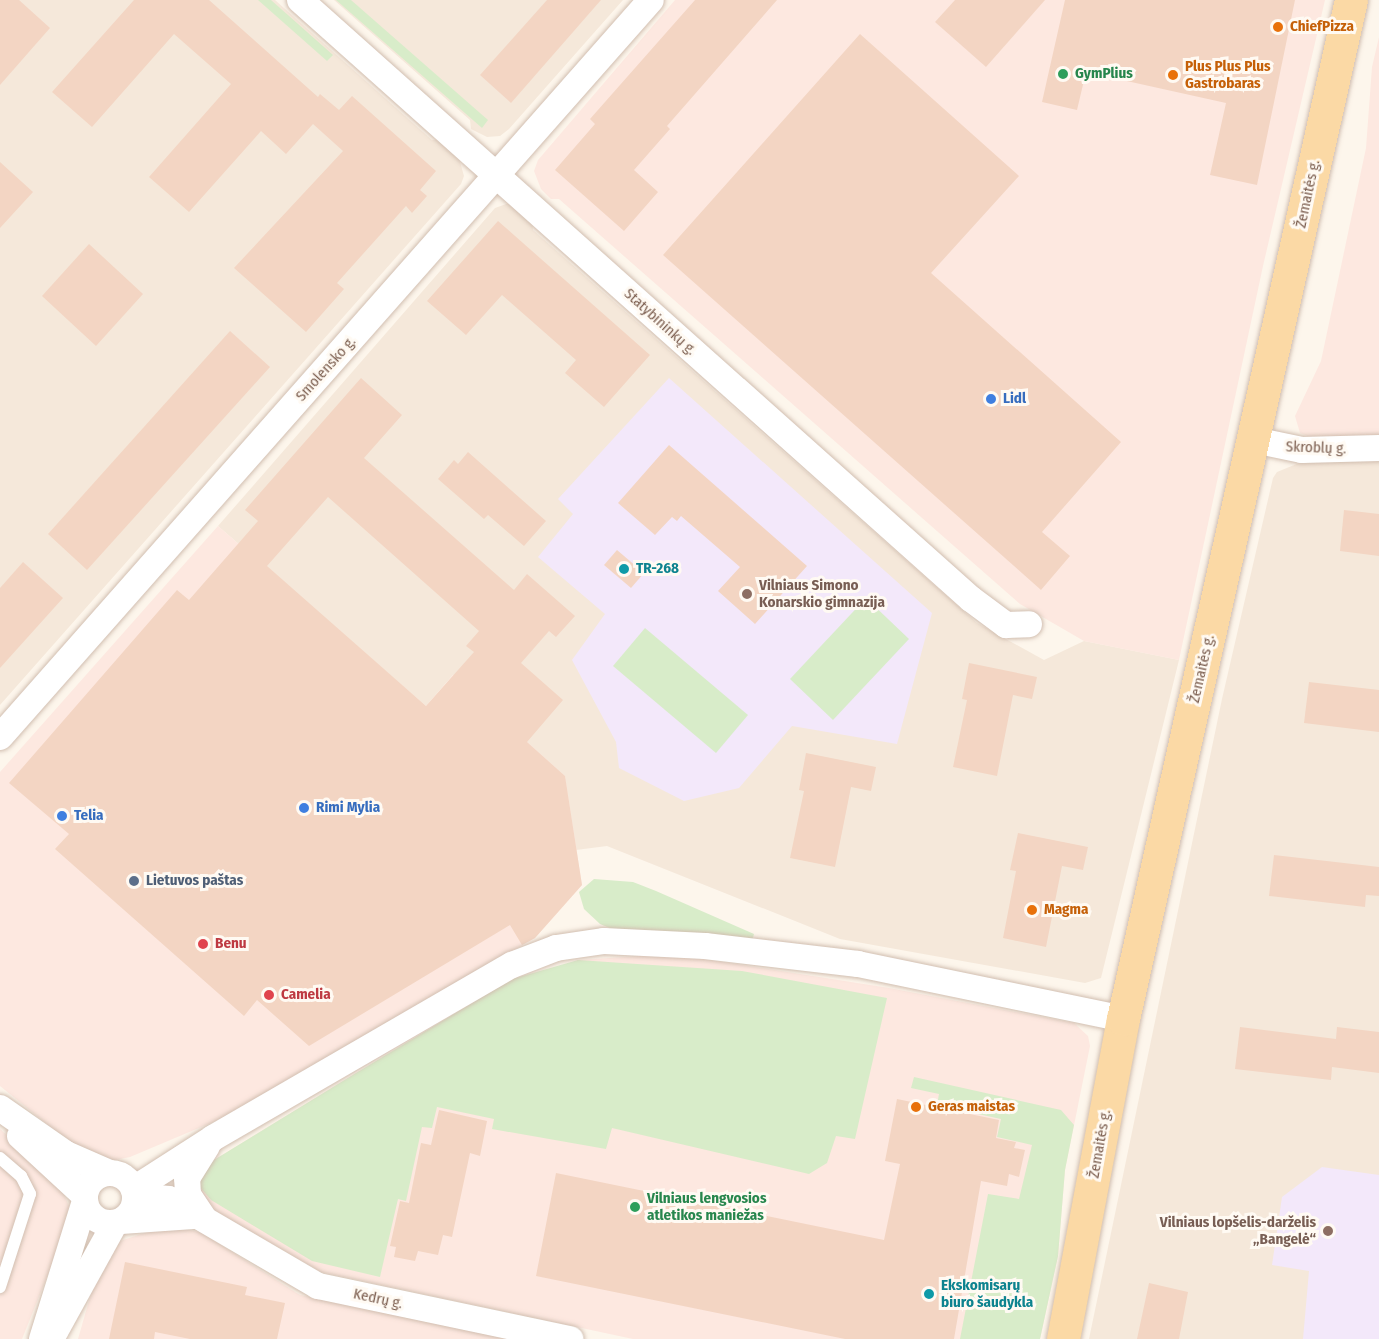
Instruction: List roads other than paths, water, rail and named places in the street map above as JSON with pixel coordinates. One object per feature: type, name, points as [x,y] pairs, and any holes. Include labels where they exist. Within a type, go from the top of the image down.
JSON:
[{"type":"main road","name":"Žemaitės g.","points":[[1063,1339],[1124,1019],[1351,0]]},
{"type":"street","name":"Statybininkų g.","points":[[300,0],[971,599],[1006,625],[1029,624]]},
{"type":"street","name":"Smolensko g.","points":[[0,737],[651,0]]},
{"type":"street","name":"Skroblų g.","points":[[1254,440],[1302,450],[1379,448]]},
{"type":"street","points":[[42,1339],[91,1182],[124,1183],[273,1106],[512,965],[555,948],[604,941],[694,945],[858,964],[1124,1019]]},
{"type":"street","name":"Kedrų g.","points":[[0,1108],[66,1154],[124,1183],[169,1199],[318,1286],[570,1339]]},
{"type":"street","points":[[0,1113],[85,1199],[98,1220],[118,1222]]},
{"type":"street","points":[[202,1217],[188,1195],[187,1178],[213,1138]]},
{"type":"street","points":[[51,1339],[118,1222],[133,1210],[124,1183]]},
{"type":"street","name":"Kedrų g.","points":[[118,1222],[167,1215],[202,1217]]},
{"type":"lane","points":[[0,1158],[21,1176],[30,1203],[0,1287]]},
{"type":"place","name":"ChiefPizza","points":[[1278,27]]},
{"type":"place","name":"GymPlius","points":[[1063,74]]},
{"type":"place","name":"Plus Plus Plus Gastrobaras","points":[[1173,75]]},
{"type":"place","name":"Lidl","points":[[991,399]]},
{"type":"place","name":"TR-268","points":[[624,569]]},
{"type":"place","name":"Vilniaus Simono Konarskio gimnazija","points":[[747,594]]},
{"type":"place","name":"Rimi Mylia","points":[[304,808]]},
{"type":"place","name":"Telia","points":[[62,816]]},
{"type":"place","name":"Lietuvos paštas","points":[[134,881]]},
{"type":"place","name":"Magma","points":[[1032,910]]},
{"type":"place","name":"Benu","points":[[203,944]]},
{"type":"place","name":"Camelia","points":[[269,995]]},
{"type":"place","name":"Geras maistas","points":[[916,1107]]},
{"type":"place","name":"Vilniaus lengvosios atletikos maniežas","points":[[635,1207]]},
{"type":"place","name":"Vilniaus lopšelis-darželis „Bangelė“","points":[[1328,1231]]},
{"type":"place","name":"Ekskomisarų biuro šaudykla","points":[[929,1294]]}]
